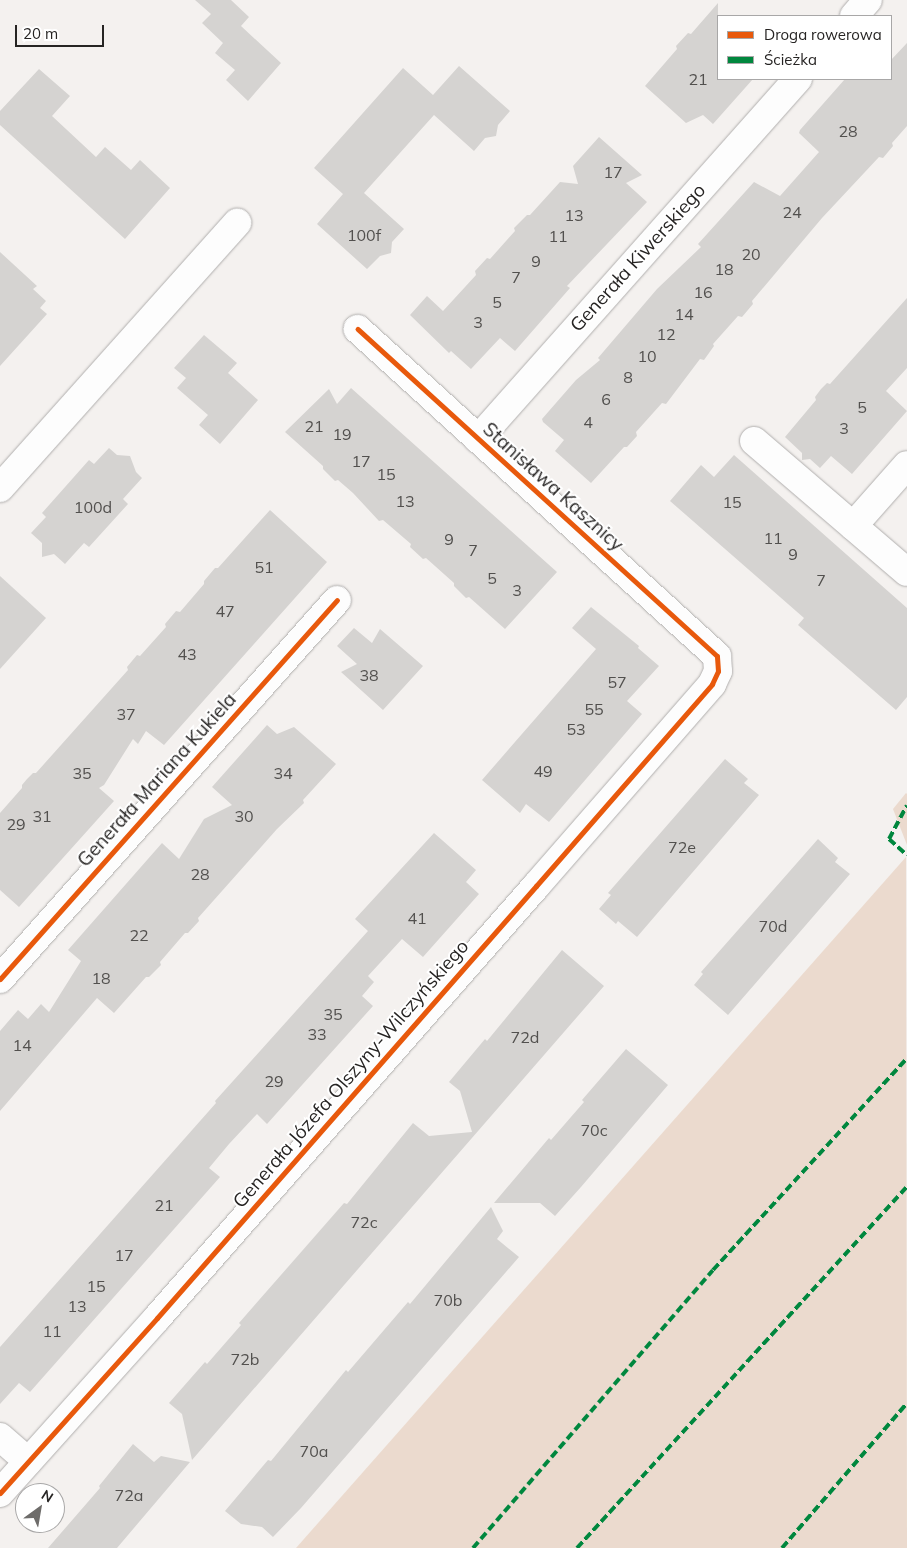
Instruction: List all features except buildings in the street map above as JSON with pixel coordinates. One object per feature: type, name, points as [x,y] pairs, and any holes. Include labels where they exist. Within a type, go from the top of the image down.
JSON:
[{"type":"street","points":[[855,15],[868,0]]},
{"type":"street","name":"Generała Kiwerskiego","points":[[478,439],[797,80]]},
{"type":"street","points":[[0,488],[237,223]]},
{"type":"street","name":"Stanisława Kasznicy","points":[[358,329],[717,656],[718,671]]},
{"type":"street","points":[[754,441],[907,572]]},
{"type":"street","points":[[853,526],[907,465]]},
{"type":"street","name":"Generała Mariana Kukiela","points":[[0,979],[337,600]]},
{"type":"street","name":"Generała Józefa Olszyny-Wilczyńskiego","points":[[0,1492],[157,1318],[556,864],[712,684],[718,671]]},
{"type":"street","points":[[0,1437],[28,1462]]},
{"type":"shaded area","points":[[907,794],[907,845],[893,809]]},
{"type":"shaded area","points":[[906,857],[907,1548],[296,1548]]},
{"type":"marked path","points":[[889,839],[907,805]]},
{"type":"marked path","points":[[889,839],[907,855]]},
{"type":"marked path","points":[[473,1548],[713,1270],[907,1058]]},
{"type":"marked path","points":[[577,1548],[907,1186]]},
{"type":"marked path","points":[[782,1548],[907,1403]]},
{"type":"cycle path","points":[[0,1493],[157,1318],[536,886],[712,684],[718,671],[717,656],[358,329]]},
{"type":"cycle path","points":[[0,979],[337,600]]}]
